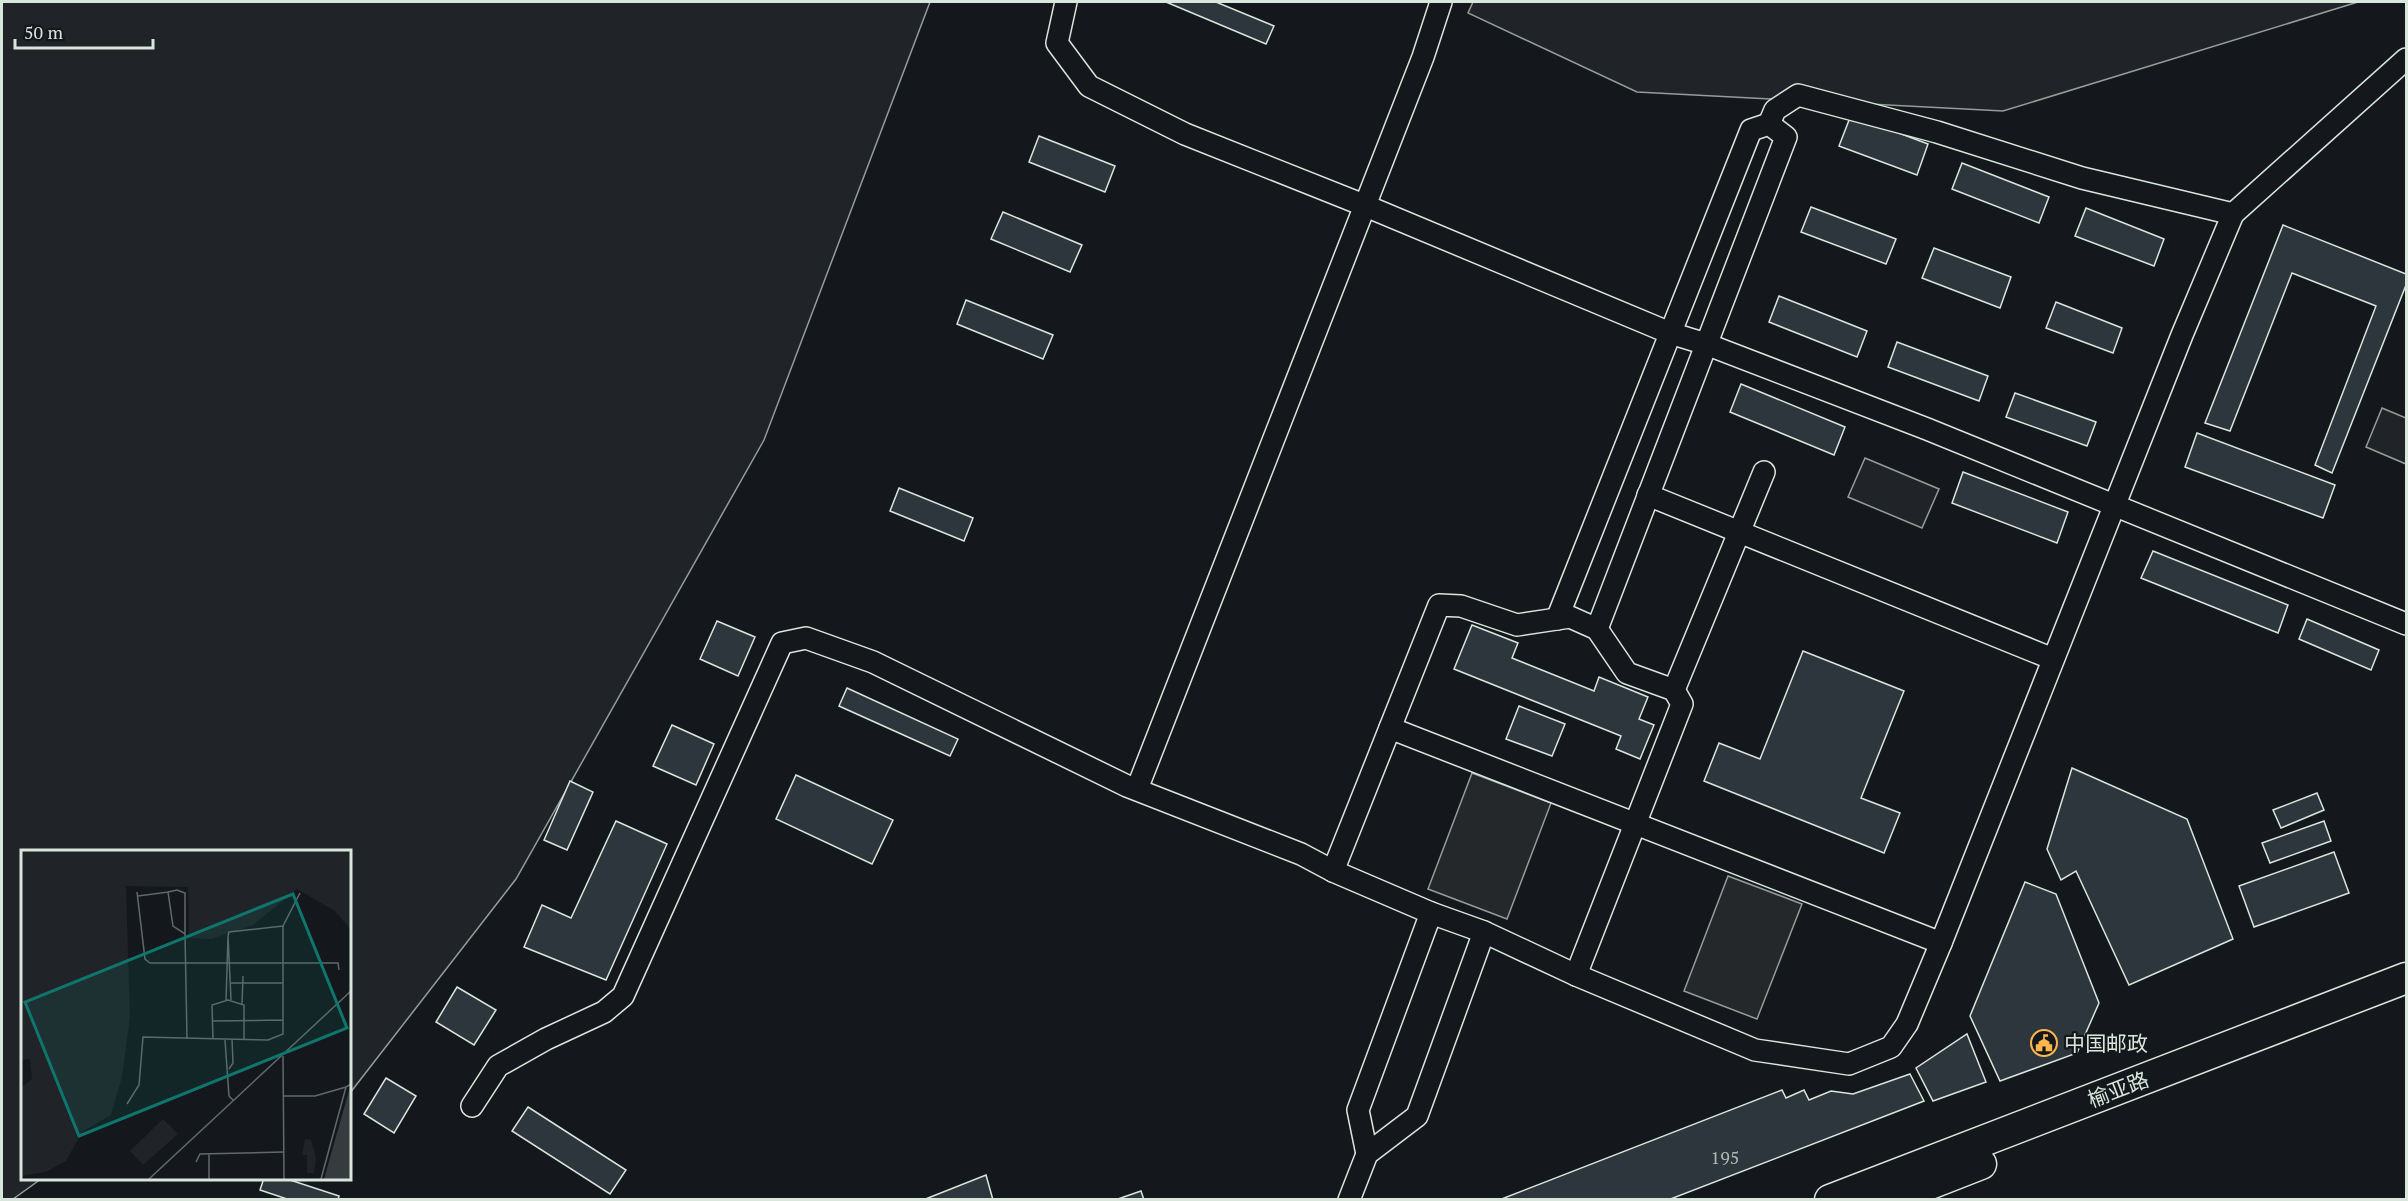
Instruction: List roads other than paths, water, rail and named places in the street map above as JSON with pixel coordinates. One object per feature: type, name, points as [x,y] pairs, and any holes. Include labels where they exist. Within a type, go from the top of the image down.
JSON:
[{"type":"highway","name":"榆亚路","points":[[1830,1200],[2406,978]]},
{"type":"highway","name":"榆亚路","points":[[1889,1200],[2406,1000]]},
{"type":"lane","points":[[1066,2],[1058,43],[1089,86],[1185,134],[1366,206],[1670,333],[1927,429],[2406,624]]},
{"type":"lane","points":[[1137,789],[1366,206],[1423,57],[1440,2]]},
{"type":"lane","points":[[472,1106],[498,1066],[546,1039],[604,1012],[623,996],[782,644],[806,638],[873,662],[1137,789],[1301,854],[1333,871],[1431,913],[1484,932],[1576,975],[1755,1050],[1849,1064],[1891,1047],[1907,1024],[1941,943],[2232,214],[2406,59]]},
{"type":"lane","points":[[1769,124],[1774,110],[1798,95],[1937,132],[2082,178],[2232,214]]},
{"type":"lane","points":[[1557,619],[1751,130],[1769,124]]},
{"type":"lane","points":[[1597,629],[1786,137],[1769,124]]},
{"type":"lane","points":[[1674,690],[1764,472]]},
{"type":"lane","points":[[1648,495],[2053,659]]},
{"type":"lane","points":[[1333,871],[1439,605],[1461,606],[1517,625],[1570,617],[1597,629],[1627,674],[1674,690],[1682,704],[1576,975]]},
{"type":"lane","points":[[1390,728],[1941,943]]},
{"type":"lane","points":[[1367,1154],[1358,1110],[1431,913]]},
{"type":"lane","points":[[1349,1200],[1367,1154],[1417,1116],[1484,932]]},
{"type":"place","name":"中国邮政","points":[[2044,1043]]}]
